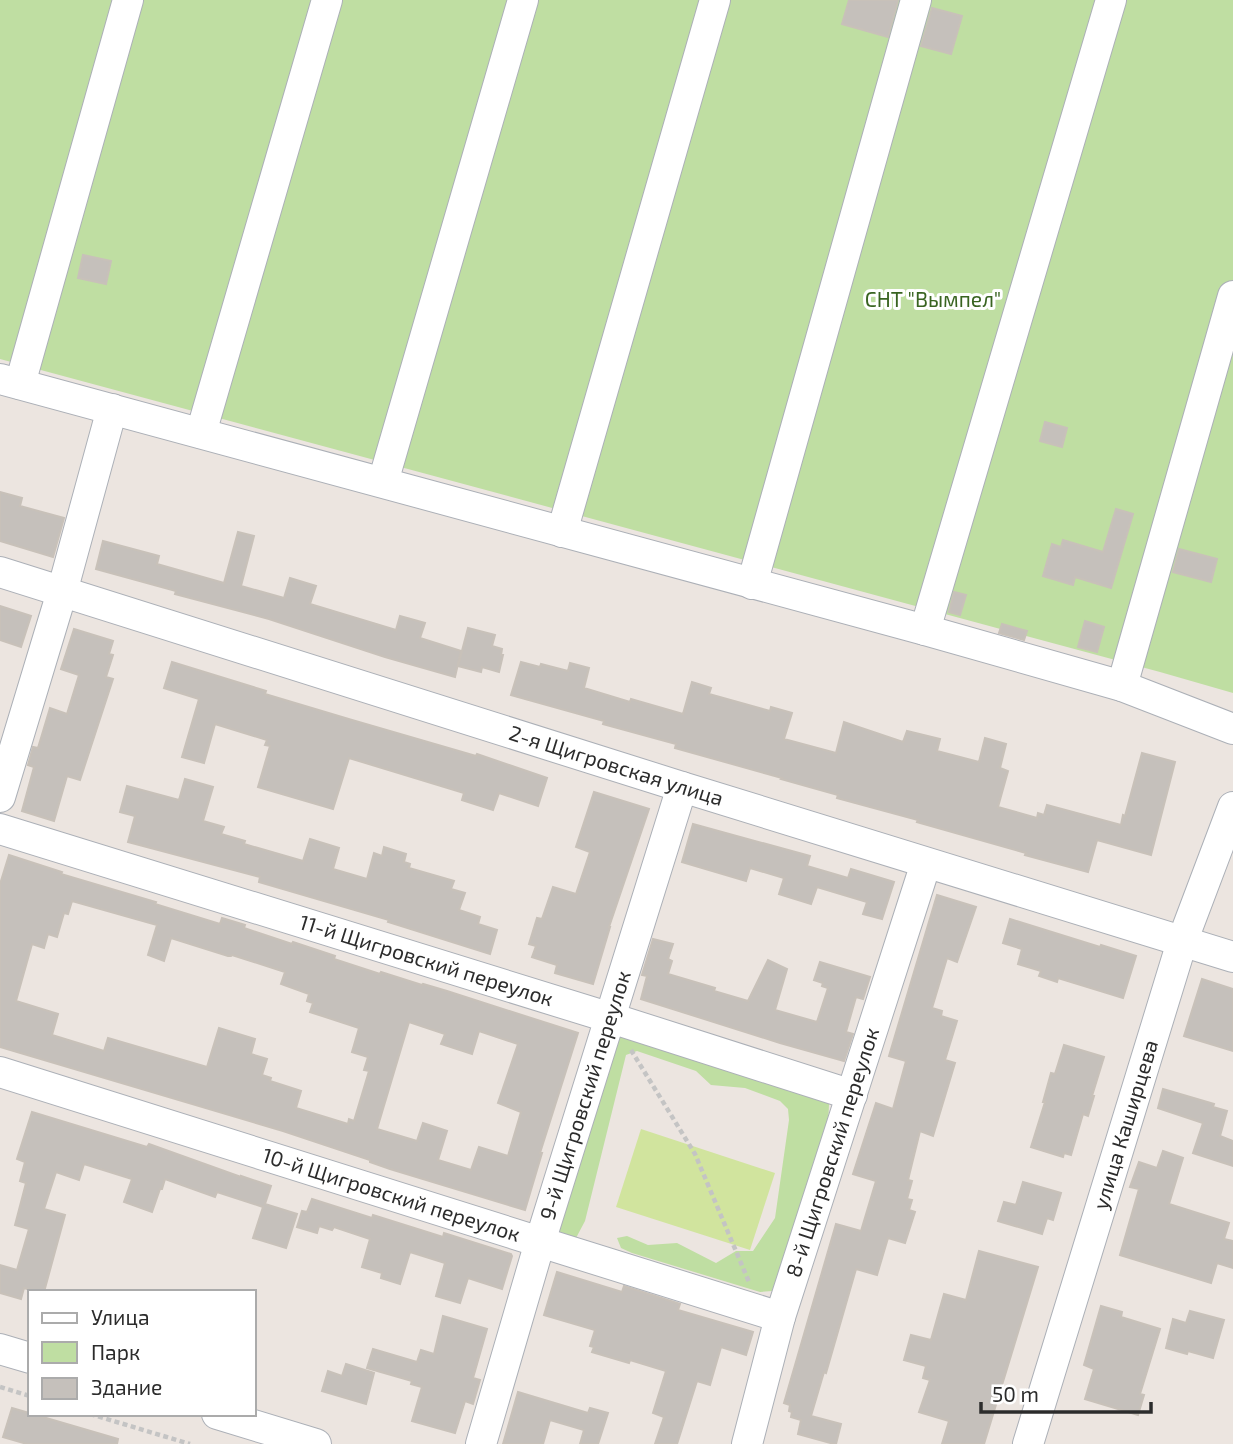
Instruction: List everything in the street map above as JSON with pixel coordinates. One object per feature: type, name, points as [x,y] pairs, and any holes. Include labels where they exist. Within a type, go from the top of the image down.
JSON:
[{"type":"street","points":[[128,0],[10,381],[925,630],[1122,687],[1233,729]]},
{"type":"street","points":[[201,433],[327,0]]},
{"type":"street","points":[[383,482],[523,0]]},
{"type":"street","points":[[562,532],[715,0]]},
{"type":"street","points":[[752,584],[916,0]]},
{"type":"street","points":[[925,630],[1111,0]]},
{"type":"street","points":[[1122,687],[1233,296]]},
{"type":"street","points":[[0,797],[62,592],[112,409]]},
{"type":"street","name":"2-я Щигровская улица","points":[[0,572],[1233,957]]},
{"type":"street","name":"9-й Щигровский переулок","points":[[481,1444],[540,1242],[682,787]]},
{"type":"street","name":"улица Каширцева","points":[[1028,1444],[1182,942],[1233,807]]},
{"type":"street","name":"11-й Щигровский переулок","points":[[0,829],[852,1095]]},
{"type":"street","name":"8-й Щигровский переулок","points":[[747,1444],[771,1314],[852,1095],[926,863]]},
{"type":"street","name":"10-й Щигровский переулок","points":[[0,1072],[771,1314]]},
{"type":"street","points":[[0,1349],[28,1357]]},
{"type":"street","points":[[224,1416],[316,1444]]},
{"type":"path","points":[[611,1018],[695,1154],[771,1314]]},
{"type":"path","points":[[0,1387],[28,1395]]},
{"type":"path","points":[[97,1416],[190,1444]]},
{"type":"green space","name":"СНТ \"Вымпел\"","points":[[0,0],[1233,0],[1233,693],[0,359]]},
{"type":"green space","points":[[629,1029],[823,1095],[829,1104],[828,1128],[772,1291],[760,1292],[621,1248],[617,1238],[627,1236],[648,1245],[677,1243],[716,1263],[736,1251],[753,1251],[775,1218],[789,1120],[788,1109],[780,1101],[745,1088],[711,1085],[696,1071],[637,1051],[626,1055],[585,1221],[576,1238],[566,1239],[557,1231],[613,1036]]},
{"type":"green space","points":[[641,1129],[775,1173],[750,1250],[616,1207]]},
{"type":"building","points":[[849,0],[898,0],[888,37],[842,24]]},
{"type":"building","points":[[932,8],[962,16],[951,54],[921,46]]},
{"type":"building","points":[[83,255],[111,261],[106,284],[78,278]]},
{"type":"building","points":[[1045,422],[1067,428],[1062,447],[1040,441]]},
{"type":"building","points":[[0,492],[22,498],[20,506],[64,518],[53,557],[0,541]]},
{"type":"building","points":[[1116,509],[1133,514],[1111,588],[1075,577],[1073,585],[1043,576],[1052,544],[1061,547],[1063,540],[1103,552]]},
{"type":"building","points":[[238,532],[254,536],[241,586],[284,598],[290,578],[316,586],[310,604],[396,630],[400,616],[425,623],[420,638],[461,651],[455,677],[96,569],[103,541],[159,556],[157,564],[224,583]]},
{"type":"building","points":[[1179,549],[1217,559],[1211,582],[1173,572]]},
{"type":"building","points":[[954,592],[966,595],[960,615],[949,612]]},
{"type":"building","points":[[0,606],[31,616],[21,647],[0,640]]},
{"type":"building","points":[[1085,621],[1104,627],[1097,652],[1078,647]]},
{"type":"building","points":[[1002,624],[1027,631],[1024,640],[999,633]]},
{"type":"building","points":[[468,628],[495,635],[492,646],[502,649],[503,655],[499,672],[482,667],[481,672],[458,666]]},
{"type":"building","points":[[74,629],[113,641],[109,654],[113,655],[106,677],[113,679],[80,780],[67,776],[54,821],[22,811],[34,767],[28,765],[33,747],[38,748],[50,708],[67,714],[79,675],[61,669]]},
{"type":"building","points":[[172,662],[266,691],[265,694],[476,756],[477,754],[547,778],[538,806],[499,793],[493,810],[462,800],[464,793],[349,758],[333,809],[258,787],[270,746],[265,745],[267,740],[215,724],[204,763],[182,757],[199,699],[164,688]]},
{"type":"building","points":[[521,662],[568,671],[570,663],[589,668],[584,688],[683,714],[692,682],[711,688],[709,694],[770,711],[771,707],[792,713],[784,739],[836,753],[844,722],[903,742],[907,731],[940,739],[937,751],[979,762],[985,738],[1006,744],[1000,768],[1008,771],[998,807],[1037,818],[1038,813],[1044,815],[1047,805],[1121,825],[1142,753],[1175,762],[1151,855],[1097,840],[1088,872],[837,798],[838,795],[675,748],[676,744],[603,724],[604,721],[511,695]]},
{"type":"building","points":[[185,779],[213,787],[203,821],[224,827],[221,834],[245,841],[244,844],[303,861],[310,839],[339,848],[333,869],[367,879],[374,853],[382,856],[384,847],[406,854],[404,862],[410,864],[409,868],[454,881],[451,889],[465,893],[459,910],[480,917],[478,924],[497,930],[490,954],[388,922],[389,920],[259,882],[260,877],[128,842],[135,816],[120,812],[127,786],[179,800]]},
{"type":"building","points":[[594,792],[649,809],[609,927],[593,984],[555,973],[557,965],[532,957],[536,946],[529,944],[537,918],[542,919],[553,887],[576,894],[590,852],[576,847]]},
{"type":"building","points":[[693,824],[810,856],[807,866],[848,878],[851,869],[894,882],[882,919],[863,914],[867,902],[817,887],[811,904],[779,894],[784,878],[750,868],[746,881],[682,862]]},
{"type":"building","points":[[9,855],[220,924],[222,918],[245,925],[244,928],[335,956],[334,959],[380,974],[381,972],[447,991],[578,1033],[525,1210],[390,1169],[283,1131],[0,1047],[0,884]],"holes":[[[72,901],[157,925],[148,955],[164,961],[171,938],[285,972],[281,984],[309,994],[307,1001],[313,1003],[310,1012],[359,1028],[352,1052],[368,1057],[364,1070],[369,1071],[354,1121],[349,1119],[348,1124],[296,1108],[301,1091],[270,1081],[271,1078],[262,1075],[267,1059],[251,1054],[255,1039],[219,1028],[207,1067],[108,1038],[104,1051],[52,1035],[58,1014],[16,1001],[32,944],[44,948],[48,934],[57,937],[64,913],[68,914]],[[409,1022],[445,1034],[441,1044],[472,1054],[479,1031],[518,1044],[498,1103],[521,1112],[508,1156],[479,1147],[471,1170],[438,1160],[447,1131],[423,1123],[417,1141],[377,1129]]]},
{"type":"building","points":[[937,895],[976,907],[957,962],[947,958],[932,1008],[942,1011],[941,1016],[957,1021],[945,1060],[955,1063],[933,1136],[920,1131],[908,1180],[912,1181],[907,1199],[912,1200],[909,1210],[915,1212],[905,1243],[888,1238],[877,1275],[856,1269],[811,1416],[841,1424],[834,1444],[798,1434],[801,1420],[791,1417],[790,1405],[784,1403],[836,1224],[861,1231],[876,1181],[853,1174],[876,1103],[893,1109],[906,1061],[889,1056]]},
{"type":"building","points":[[1010,919],[1136,956],[1123,998],[1058,978],[1057,982],[1039,976],[1041,971],[1018,964],[1022,949],[1003,943]]},
{"type":"building","points":[[653,939],[673,944],[668,959],[672,961],[668,974],[748,1001],[768,960],[787,969],[775,1010],[817,1022],[828,988],[814,980],[820,962],[870,977],[863,999],[856,997],[846,1032],[853,1034],[844,1061],[641,999],[647,976],[642,975]]},
{"type":"building","points":[[1202,979],[1233,989],[1233,1051],[1184,1036]]},
{"type":"building","points":[[1064,1045],[1104,1057],[1088,1116],[1083,1114],[1071,1155],[1064,1153],[1063,1157],[1031,1147],[1051,1073],[1055,1074]]},
{"type":"building","points":[[1163,1089],[1214,1104],[1213,1107],[1227,1111],[1220,1136],[1233,1141],[1233,1166],[1193,1153],[1203,1123],[1158,1108]]},
{"type":"building","points":[[32,1112],[147,1147],[149,1144],[271,1186],[265,1204],[297,1214],[286,1248],[253,1238],[263,1207],[217,1192],[215,1197],[165,1179],[152,1212],[124,1202],[132,1179],[84,1164],[79,1180],[56,1172],[44,1209],[65,1215],[45,1290],[24,1288],[21,1299],[0,1293],[0,1265],[17,1270],[29,1229],[15,1225],[26,1183],[20,1181],[25,1162],[17,1159]]},
{"type":"building","points":[[1163,1151],[1183,1158],[1169,1204],[1229,1223],[1224,1239],[1233,1241],[1233,1268],[1217,1263],[1211,1283],[1120,1255],[1139,1189],[1130,1187],[1139,1162],[1157,1168]]},
{"type":"building","points":[[1023,1182],[1061,1193],[1053,1220],[1047,1218],[1042,1234],[998,1221],[1004,1202],[1016,1205]]},
{"type":"building","points":[[312,1199],[443,1237],[444,1233],[511,1254],[502,1289],[468,1278],[460,1303],[436,1296],[445,1263],[410,1252],[400,1284],[381,1278],[382,1273],[362,1267],[370,1239],[334,1227],[332,1230],[319,1226],[317,1233],[297,1227],[302,1211],[307,1212]]},
{"type":"building","points":[[979,1251],[1038,1267],[984,1444],[942,1444],[949,1421],[919,1412],[930,1380],[923,1378],[926,1366],[904,1360],[911,1335],[931,1340],[944,1294],[966,1300]]},
{"type":"building","points":[[557,1272],[622,1292],[624,1286],[680,1304],[678,1310],[753,1332],[746,1355],[721,1347],[710,1385],[697,1381],[677,1444],[655,1444],[664,1417],[653,1413],[666,1371],[592,1352],[594,1347],[590,1346],[595,1330],[544,1315]]},
{"type":"building","points":[[1101,1306],[1122,1312],[1121,1317],[1160,1329],[1140,1394],[1144,1395],[1138,1415],[1085,1399],[1094,1369],[1084,1365]]},
{"type":"building","points":[[1190,1311],[1224,1320],[1213,1358],[1166,1348],[1173,1319],[1186,1323]]},
{"type":"building","points":[[443,1316],[487,1329],[473,1378],[480,1380],[473,1404],[465,1401],[455,1433],[412,1421],[422,1387],[411,1384],[412,1381],[367,1368],[373,1349],[417,1362],[421,1350],[434,1354]]},
{"type":"building","points":[[346,1364],[374,1373],[366,1404],[322,1391],[328,1371],[342,1376]]},
{"type":"building","points":[[518,1392],[588,1413],[590,1408],[608,1413],[598,1444],[580,1444],[584,1430],[550,1420],[543,1444],[503,1444]]},
{"type":"building","points":[[12,1408],[28,1413],[28,1416],[39,1416],[118,1439],[117,1444],[27,1444],[3,1437]]}]
